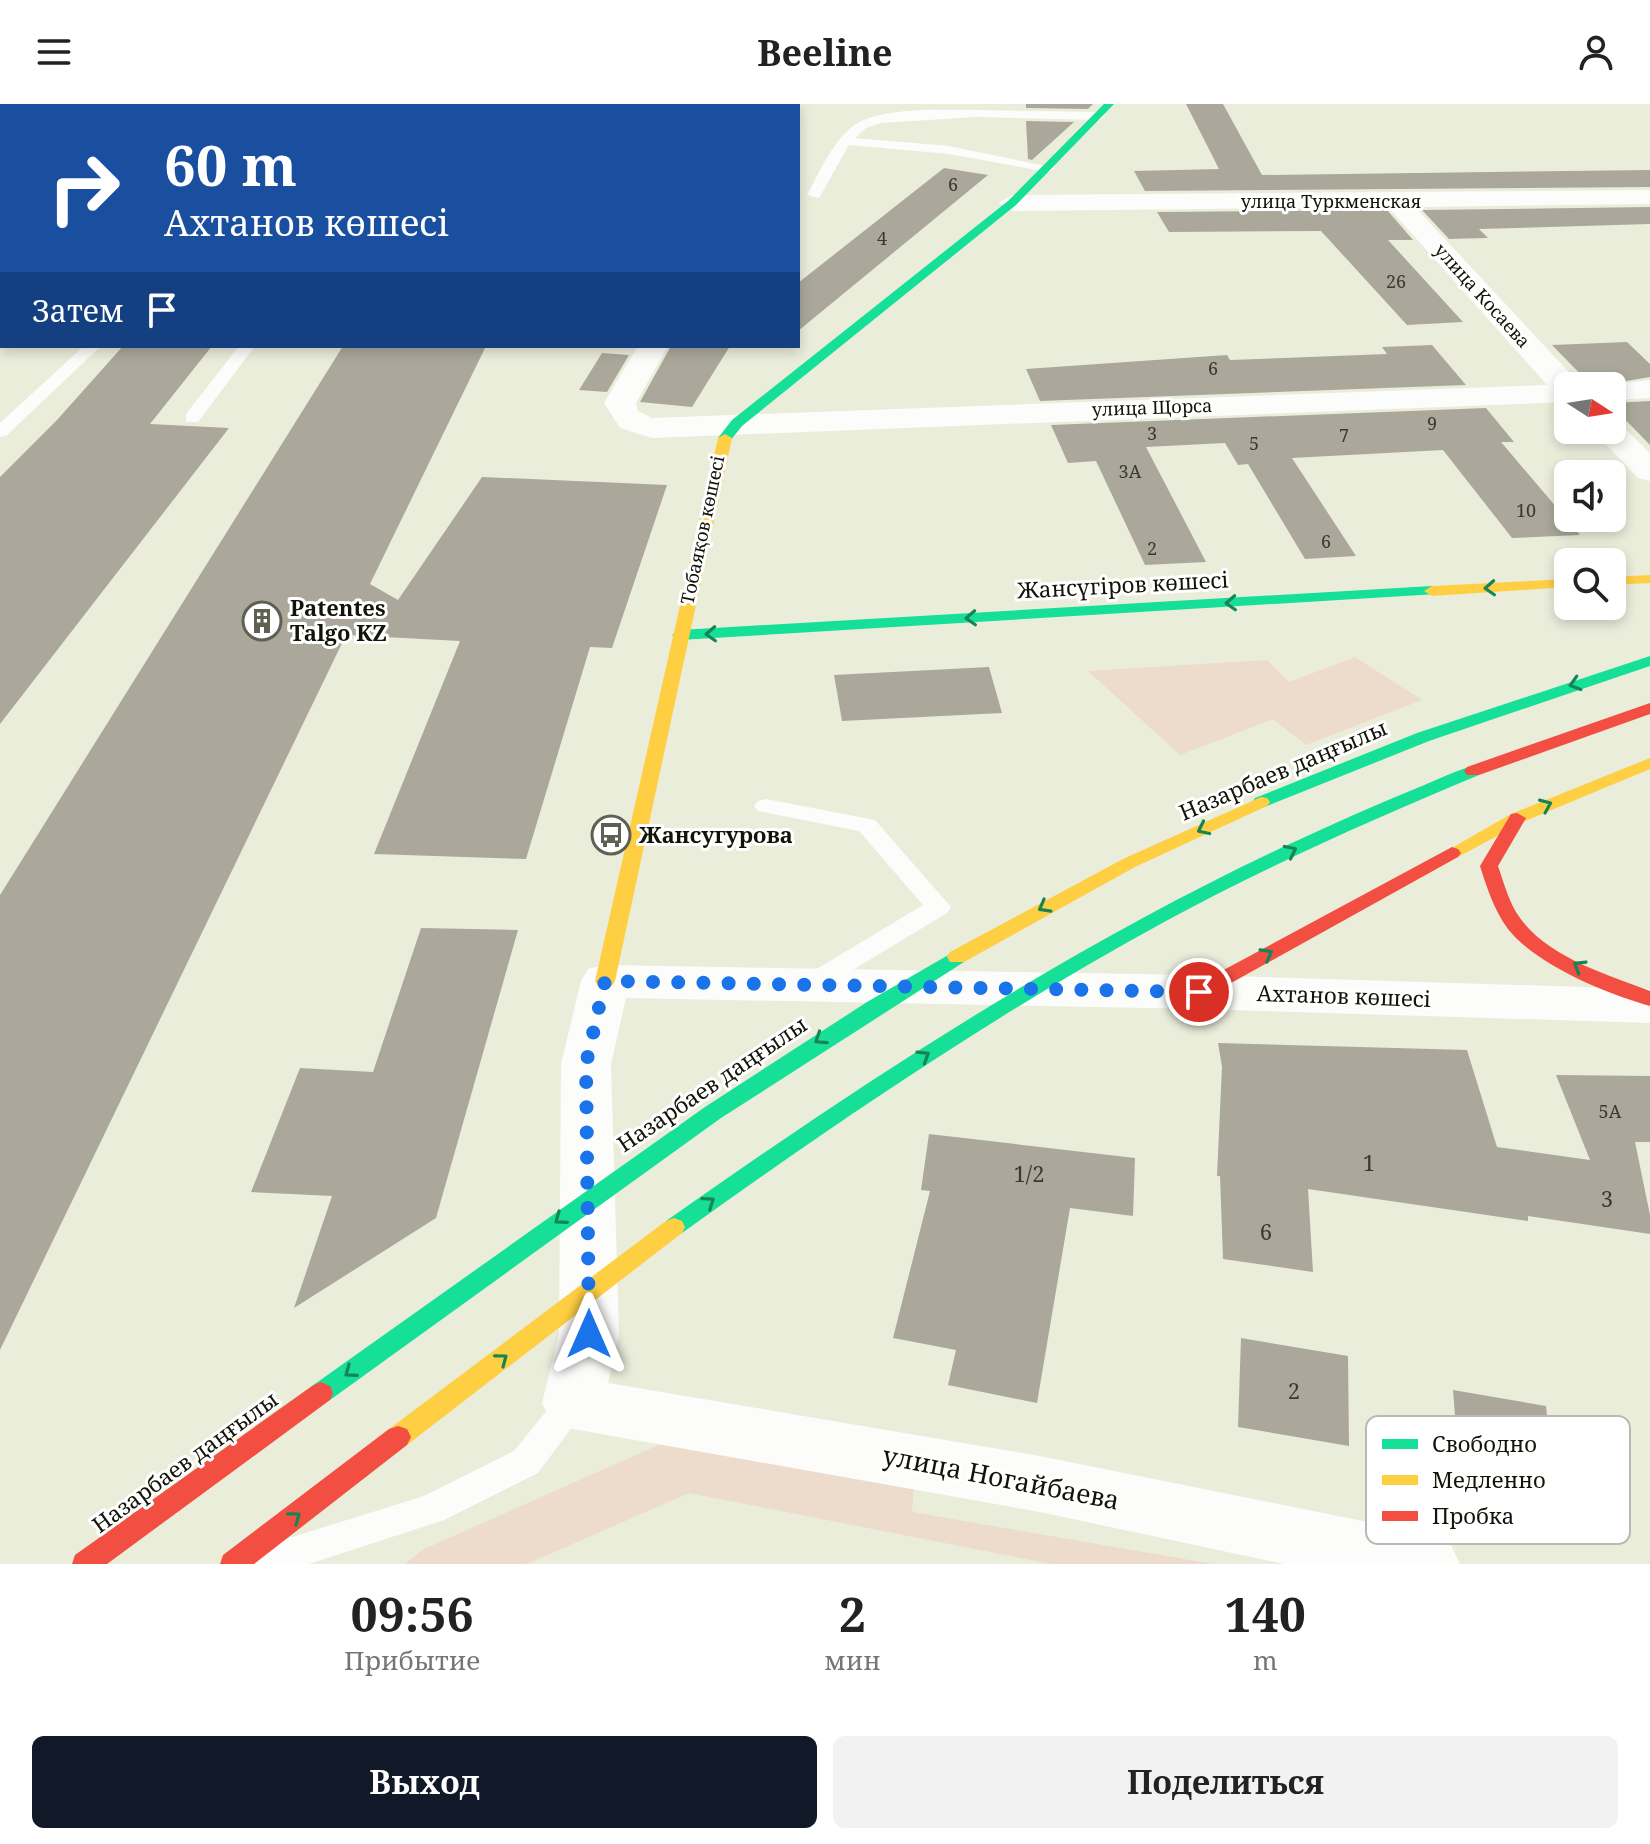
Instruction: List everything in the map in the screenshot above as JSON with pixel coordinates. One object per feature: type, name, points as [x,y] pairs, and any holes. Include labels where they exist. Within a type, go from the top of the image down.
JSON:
[{"type":"street","name":"Тобаяқов көшесі","points":[[605,981],[716,459],[724,439],[737,423],[1012,203],[1104,110]]},
{"type":"street","name":"улица Туркменская","points":[[1012,203],[1397,202],[1650,197]]},
{"type":"street","name":"улица Косаева","points":[[1397,202],[1554,376]]},
{"type":"street","name":"улица Щорса","points":[[652,348],[620,403],[626,418],[636,425],[652,428],[1554,393]]},
{"type":"street","points":[[1626,390],[1650,389]]},
{"type":"street","points":[[1622,444],[1650,471]]},
{"type":"street","points":[[1626,580],[1650,579]]},
{"type":"street","name":"Жансүгіров көшесі","points":[[680,635],[1554,584]]},
{"type":"street","name":"Назарбаев даңғылы","points":[[85,1564],[670,1139],[759,1079],[979,944],[1114,872],[1239,812],[1353,763],[1547,692],[1650,661]]},
{"type":"street","points":[[233,1564],[684,1220],[817,1125],[971,1027],[1172,912],[1384,807],[1650,708]]},
{"type":"street","points":[[1199,992],[1517,818],[1650,763]]},
{"type":"street","points":[[1517,818],[1489,866],[1498,897],[1519,930],[1599,978],[1650,999]]},
{"type":"street","points":[[573,1403],[589,1334],[586,1064],[605,981]]},
{"type":"street","name":"Ахтанов көшесі","points":[[605,981],[1199,992],[1650,1006]]},
{"type":"street","name":"улица Ногайбаева","points":[[573,1403],[1040,1484],[1427,1564]]},
{"type":"lane","points":[[814,195],[846,141],[865,123],[914,117],[1104,110]]},
{"type":"lane","points":[[846,141],[949,150],[1048,168]]},
{"type":"lane","points":[[0,432],[91,348]]},
{"type":"lane","points":[[192,418],[245,348]]},
{"type":"lane","points":[[766,806],[867,825],[938,907],[809,985]]},
{"type":"lane","points":[[257,1564],[432,1509],[526,1462],[573,1403]]},
{"type":"shaded area","points":[[1355,657],[1422,700],[1306,745],[1273,719],[1180,755],[1088,671],[1267,660],[1289,682]]},
{"type":"shaded area","points":[[663,1443],[914,1484],[912,1512],[1213,1564],[1051,1564],[689,1493],[527,1564],[405,1564],[422,1550]]},
{"type":"building","points":[[1026,104],[1093,104],[1088,109],[1026,108]]},
{"type":"building","points":[[1186,104],[1223,104],[1262,175],[1650,170],[1650,187],[1145,191],[1134,171],[1219,169]]},
{"type":"building","points":[[1026,121],[1074,122],[1032,160],[1028,159]]},
{"type":"building","points":[[944,168],[988,175],[800,329],[800,281]]},
{"type":"building","points":[[1650,207],[1650,224],[1479,229],[1488,238],[1449,239],[1422,210]]},
{"type":"building","points":[[1387,210],[1413,240],[1388,240],[1463,322],[1407,325],[1321,231],[1169,232],[1157,212]]},
{"type":"building","points":[[1627,342],[1650,364],[1650,377],[1626,381],[1626,372],[1578,372],[1552,345]]},
{"type":"building","points":[[1432,345],[1466,385],[1040,401],[1026,369],[1227,355],[1230,360],[1387,354],[1382,347]]},
{"type":"building","points":[[121,348],[210,348],[150,424],[229,428],[0,724],[0,477],[57,420]]},
{"type":"building","name":"Patentes Talgo KZ","points":[[342,348],[485,348],[370,584],[398,600],[482,477],[667,485],[612,648],[590,647],[526,859],[374,854],[460,641],[346,635],[0,1350],[0,895]]},
{"type":"building","points":[[670,348],[729,348],[692,407],[640,402]]},
{"type":"building","points":[[602,353],[629,355],[607,392],[579,390]]},
{"type":"building","points":[[1650,401],[1650,445],[1626,420],[1626,402]]},
{"type":"building","points":[[1486,408],[1514,442],[1501,442],[1554,504],[1554,532],[1577,532],[1580,535],[1512,538],[1443,450],[1292,458],[1356,556],[1305,559],[1248,464],[1238,465],[1225,443],[1146,447],[1206,562],[1145,565],[1096,461],[1068,463],[1051,425]]},
{"type":"building","points":[[989,667],[1002,713],[842,721],[834,675]]},
{"type":"building","points":[[421,928],[518,930],[436,1218],[294,1308],[332,1196],[251,1192],[300,1068],[373,1072]]},
{"type":"building","points":[[1218,1043],[1467,1050],[1497,1147],[1590,1160],[1556,1075],[1650,1076],[1650,1142],[1635,1142],[1650,1215],[1650,1234],[1528,1216],[1528,1221],[1308,1189],[1313,1272],[1223,1259],[1220,1176],[1217,1176],[1222,1067]]},
{"type":"building","points":[[929,1134],[1135,1158],[1133,1216],[1070,1208],[1037,1403],[948,1385],[956,1350],[893,1338],[930,1191],[921,1190]]},
{"type":"building","points":[[1241,1338],[1348,1356],[1349,1446],[1238,1427]]},
{"type":"building","points":[[1453,1390],[1546,1406],[1547,1416],[1455,1416]]},
{"type":"traffic: fast","points":[[725,438],[737,423],[1012,203],[1109,104]]},
{"type":"traffic: fast","points":[[680,635],[1432,591]]},
{"type":"traffic: fast","points":[[1261,802],[1423,737],[1650,661]]},
{"type":"traffic: fast","points":[[674,1227],[863,1096],[1059,974],[1159,917],[1262,864],[1366,815],[1473,771]]},
{"type":"traffic: fast","points":[[321,1393],[713,1112],[957,957]]},
{"type":"traffic: slow","points":[[605,981],[725,438]]},
{"type":"traffic: slow","points":[[1626,580],[1650,579]]},
{"type":"traffic: slow","points":[[1432,591],[1554,584]]},
{"type":"traffic: slow","points":[[1452,853],[1517,818],[1650,763]]},
{"type":"traffic: slow","points":[[957,957],[1129,863],[1261,802]]},
{"type":"traffic: slow","points":[[398,1437],[674,1227]]},
{"type":"traffic: jam","points":[[1473,771],[1650,708]]},
{"type":"traffic: jam","points":[[1517,818],[1489,866],[1500,898],[1518,928],[1563,961],[1650,999]]},
{"type":"traffic: jam","points":[[1199,992],[1452,853]]},
{"type":"traffic: jam","points":[[85,1564],[321,1393]]},
{"type":"traffic: jam","points":[[233,1564],[398,1437]]},
{"type":"place","name":"Patentes Talgo KZ","points":[[262,621]]},
{"type":"place","name":"Жансугурова","points":[[611,835]]},
{"type":"route","points":[[589,1334],[586,1064],[605,981],[1199,992]]}]
